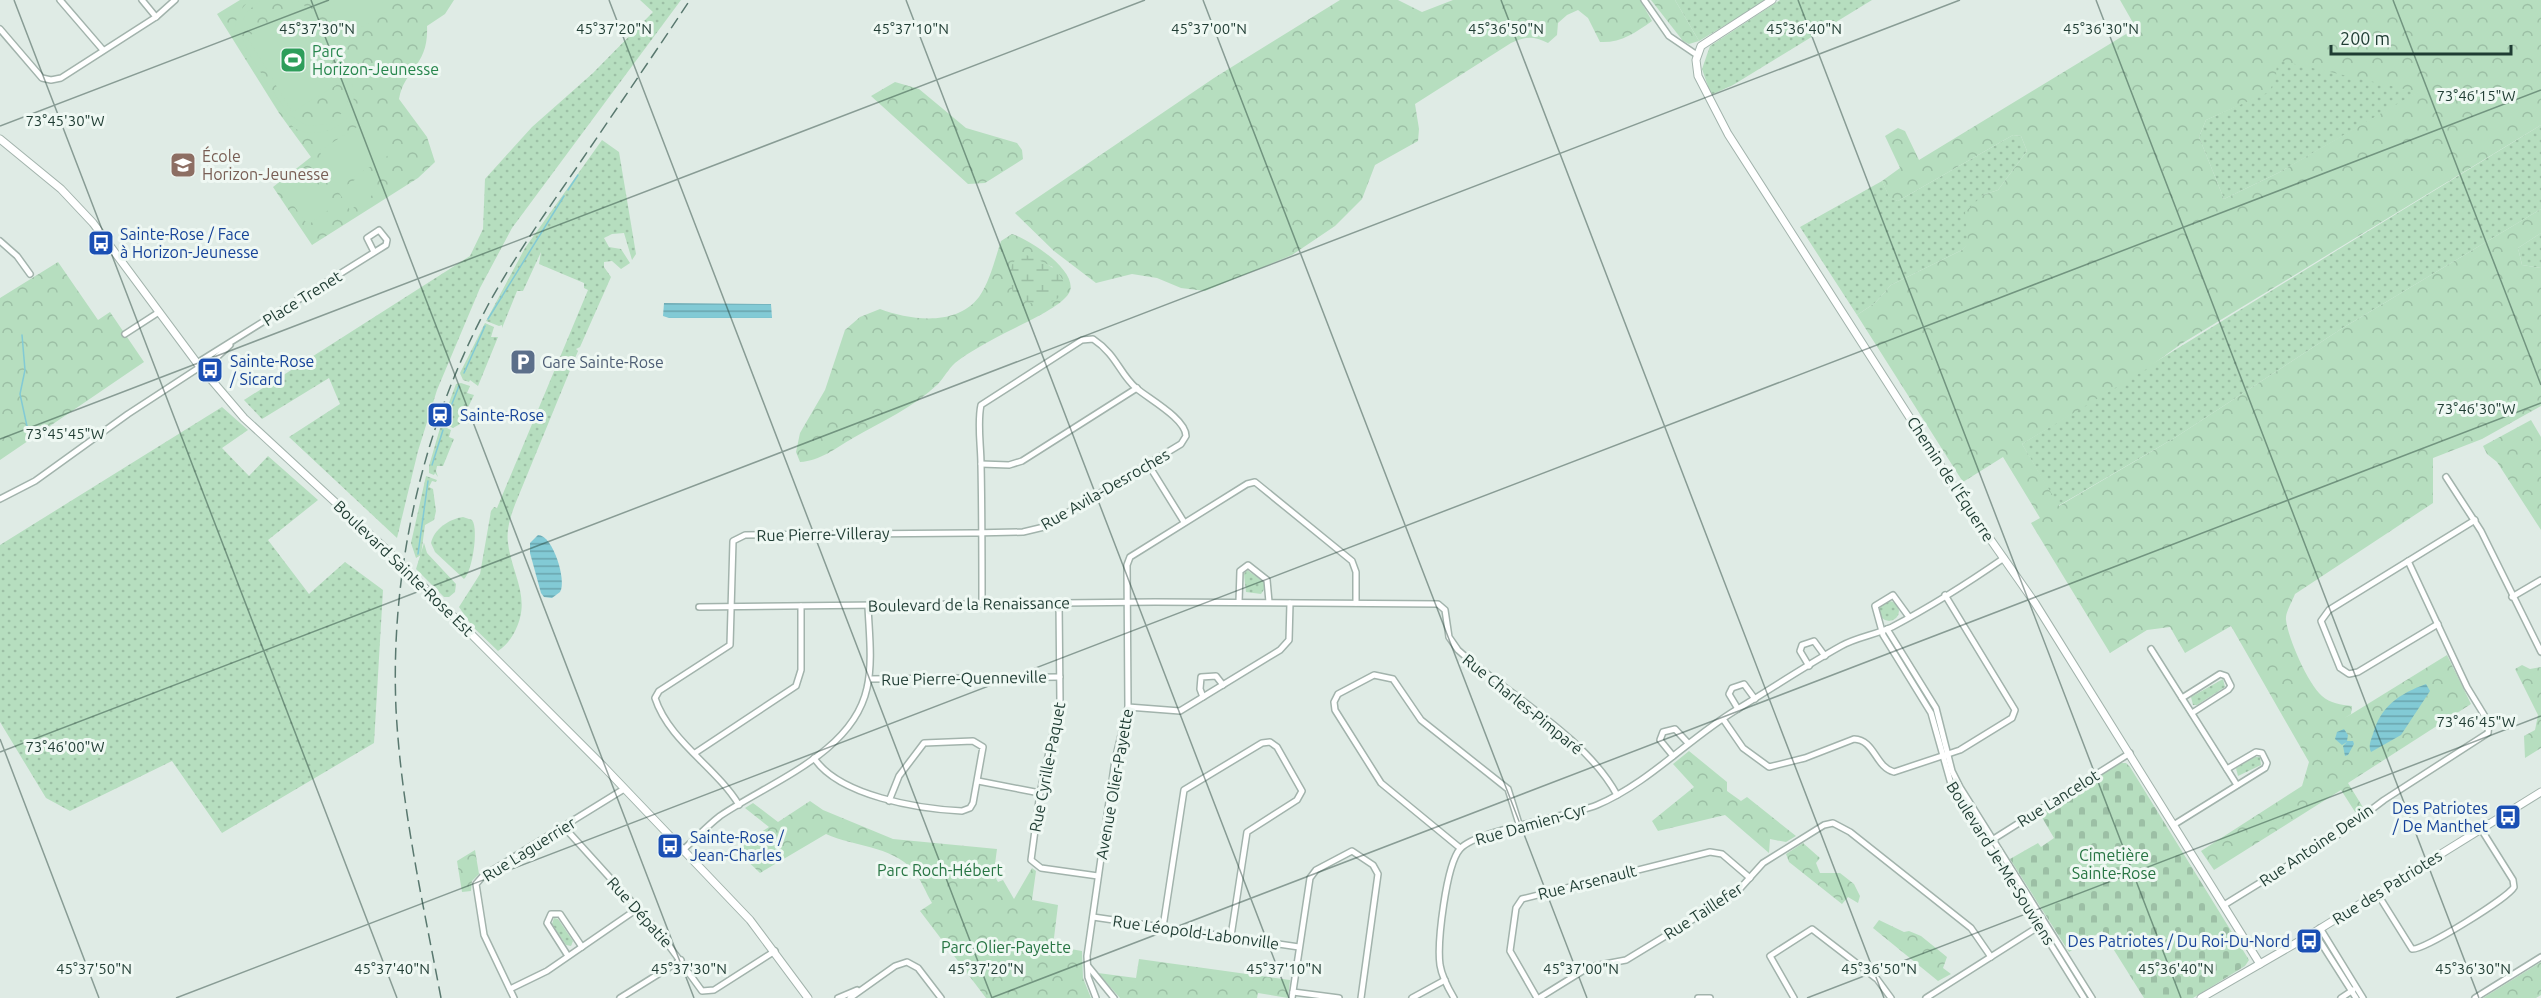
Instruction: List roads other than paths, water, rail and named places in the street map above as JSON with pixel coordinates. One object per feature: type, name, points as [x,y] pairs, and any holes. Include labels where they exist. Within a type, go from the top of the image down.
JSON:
[{"type":"street","points":[[60,0],[103,50]]},
{"type":"street","points":[[142,0],[156,17]]},
{"type":"street","points":[[0,29],[42,78],[51,80],[62,78],[156,17],[175,0]]},
{"type":"street","points":[[1644,0],[1669,36],[1697,55],[1701,46],[1710,39],[1773,0]]},
{"type":"street","name":"Chemin de l'Équerre","points":[[1697,55],[1698,76],[1728,134],[1960,496],[2004,558],[2130,753],[2260,964]]},
{"type":"street","name":"Boulevard Sainte-Rose Est","points":[[1,142],[75,204],[111,245],[200,367],[256,430],[383,546],[624,789],[750,920],[808,998]]},
{"type":"street","points":[[0,241],[17,256],[30,274]]},
{"type":"street","name":"Place Trenet","points":[[200,367],[230,344],[374,252]]},
{"type":"street","points":[[125,334],[159,312]]},
{"type":"street","name":"Rue Avila-Desroches","points":[[1093,339],[1107,349],[1137,388],[1181,423],[1186,432],[1182,442],[1044,527],[1023,532],[982,533],[980,408],[984,401],[1084,340],[1093,339]]},
{"type":"street","name":"Place Trenet","points":[[200,367],[230,344]]},
{"type":"street","points":[[0,499],[35,481],[128,414],[200,367]]},
{"type":"street","points":[[981,464],[1009,465],[1022,461],[1137,388]]},
{"type":"street","points":[[1148,464],[1184,522],[1247,484],[1259,483],[1352,561],[1356,572],[1356,603]]},
{"type":"street","points":[[2446,477],[2475,520],[2541,652]]},
{"type":"street","points":[[2438,624],[2356,673],[2345,674],[2339,666],[2322,624],[2323,615],[2475,520]]},
{"type":"street","name":"Avenue Olier-Payette","points":[[1096,998],[1090,984],[1088,965],[1115,760],[1128,707],[1127,603],[1130,557],[1184,522]]},
{"type":"street","points":[[982,533],[982,604]]},
{"type":"street","name":"Rue Pierre-Villeray","points":[[695,753],[669,724],[656,702],[656,695],[728,648],[732,639],[732,545],[740,536],[982,533]]},
{"type":"street","name":"Rue Damien-Cyr","points":[[1454,998],[1445,980],[1440,962],[1451,870],[1460,848],[1476,839],[1580,812],[1617,795],[1738,709],[1850,642],[1884,630],[1909,617],[2004,558]]},
{"type":"street","name":"Rue Antoine Devin","points":[[2224,905],[2339,834],[2384,800],[2487,735],[2489,723],[2466,685],[2408,561]]},
{"type":"street","points":[[1239,602],[1240,571],[1248,565],[1267,580],[1269,602]]},
{"type":"street","points":[[2512,597],[2541,580]]},
{"type":"street","points":[[1722,719],[1743,748],[1767,767],[1802,759],[1854,739],[1866,743],[1884,767],[1894,772],[1960,750],[2010,720],[2015,710],[1945,595]]},
{"type":"street","name":"Boulevard Je-Me-Souviens","points":[[1909,617],[1895,596],[1887,596],[1875,606],[1884,630],[1929,709],[1945,755],[1951,784],[2091,998]]},
{"type":"street","name":"Boulevard de la Renaissance","points":[[699,607],[1239,602],[1435,603],[1442,606]]},
{"type":"street","name":"Rue Cyrille-Paquet","points":[[1059,603],[1059,709],[1040,794],[1032,862],[1041,868],[1098,876]]},
{"type":"street","points":[[1128,707],[1176,712],[1288,644],[1290,603]]},
{"type":"street","points":[[739,805],[727,788],[695,753],[796,686],[801,670],[801,606]]},
{"type":"street","points":[[683,850],[714,821],[814,758],[837,741],[852,724],[864,701],[869,679],[868,606]]},
{"type":"street","name":"Rue Charles-Pimparé","points":[[1442,606],[1449,637],[1455,648],[1586,754],[1606,777],[1617,795]]},
{"type":"street","points":[[1809,666],[1800,652],[1801,646],[1813,640],[1825,656]]},
{"type":"street","points":[[2151,649],[2237,785]]},
{"type":"street","points":[[2182,698],[2220,674],[2229,680],[2231,685],[2228,690],[2192,713]]},
{"type":"street","points":[[1460,848],[1379,780],[1335,710],[1334,702],[1338,694],[1374,675],[1393,679],[1421,720],[1508,789],[1520,827]]},
{"type":"street","points":[[1203,697],[1200,689],[1201,677],[1216,676],[1223,685]]},
{"type":"street","name":"Rue Pierre-Quenneville","points":[[869,679],[1060,677]]},
{"type":"street","points":[[1738,709],[1729,694],[1732,688],[1744,684],[1755,699]]},
{"type":"street","points":[[1673,756],[1660,740],[1663,732],[1675,729],[1688,743]]},
{"type":"street","points":[[814,758],[829,776],[889,801],[904,805],[964,811],[974,803],[984,753],[981,743],[927,742],[920,747],[899,776],[889,801]]},
{"type":"street","points":[[1164,927],[1184,790],[1262,743],[1270,742],[1277,747],[1302,791],[1297,800],[1247,832],[1232,936]]},
{"type":"street","points":[[2175,824],[2265,768],[2266,759],[2262,753],[2256,752],[2227,769]]},
{"type":"street","name":"Rue Lancelot","points":[[1990,841],[2130,753]]},
{"type":"street","points":[[978,781],[1040,794]]},
{"type":"street","name":"Rue Laguerrier","points":[[514,998],[484,935],[476,884],[483,876],[624,789]]},
{"type":"street","name":"Rue des Patriotes","points":[[2201,998],[2540,795]]},
{"type":"street","name":"Rue Taillefer","points":[[1538,998],[1589,967],[1626,960],[1736,893],[1763,863],[1817,829],[1838,823],[1971,928],[1991,957]]},
{"type":"street","name":"Rue Dépatie","points":[[564,827],[681,960],[699,988],[707,992],[775,951]]},
{"type":"street","points":[[2377,893],[2411,948],[2418,950],[2432,942],[2514,888],[2514,882],[2481,829]]},
{"type":"street","points":[[1340,998],[1293,995],[1308,885],[1312,873],[1347,851],[1357,852],[1375,866],[1378,874],[1361,998]]},
{"type":"street","name":"Rue Arsenault","points":[[1538,998],[1510,951],[1516,908],[1522,899],[1710,852],[1723,855],[1750,878]]},
{"type":"street","points":[[510,989],[540,975],[637,909]]},
{"type":"street","points":[[568,956],[547,923],[551,914],[560,914],[582,947]]},
{"type":"street","name":"Rue Léopold-Labonville","points":[[1093,917],[1299,947]]},
{"type":"street","points":[[1926,998],[2042,924]]},
{"type":"street","name":"Boulevard Je-Me-Souviens","points":[[2042,924],[2084,998]]},
{"type":"street","points":[[1794,998],[1770,956],[1812,929],[1877,979],[1891,998]]},
{"type":"street","points":[[2317,930],[2354,990],[2363,998]]},
{"type":"street","points":[[2475,998],[2541,957]]},
{"type":"street","points":[[620,998],[628,996],[681,960]]},
{"type":"street","points":[[850,998],[899,965],[910,963],[918,969],[941,998]]},
{"type":"street","points":[[1088,965],[1114,998]]},
{"type":"street","points":[[1412,998],[1445,980]]},
{"type":"street","points":[[838,998],[864,987]]},
{"type":"street","points":[[2341,998],[2354,990]]},
{"type":"street","points":[[2354,990],[2356,998]]},
{"type":"street","points":[[1698,998],[1710,998]]},
{"type":"water","points":[[664,303],[771,304],[772,318],[669,318],[663,316]]},
{"type":"water","points":[[538,535],[549,542],[562,578],[560,592],[552,598],[544,597],[541,593],[530,553],[530,543]]},
{"type":"water","points":[[2426,684],[2430,691],[2401,735],[2371,752],[2371,738],[2376,724],[2386,709],[2407,692]]},
{"type":"water","points":[[2344,729],[2348,735],[2347,741],[2353,741],[2354,744],[2345,756],[2343,746],[2347,742],[2342,745],[2335,739],[2337,732]]},
{"type":"waterway","points":[[568,190],[578,175]]},
{"type":"waterway","points":[[488,319],[564,196]]},
{"type":"waterway","points":[[464,373],[485,326]]},
{"type":"waterway","points":[[22,335],[25,370],[20,394],[28,431]]},
{"type":"waterway","points":[[446,419],[459,386]]},
{"type":"waterway","points":[[432,465],[443,430]]},
{"type":"waterway","points":[[418,554],[428,481]]},
{"type":"railway","points":[[441,998],[408,818],[396,709],[399,605],[405,553],[415,502],[428,451],[445,402],[464,354],[487,307],[529,237],[690,0]]},
{"type":"place","name":"Parc Horizon-Jeunesse","points":[[293,60]]},
{"type":"place","name":"École Horizon-Jeunesse","points":[[183,165]]},
{"type":"place","name":"Sainte-Rose / Face à Horizon-Jeunesse","points":[[101,243]]},
{"type":"place","name":"Gare Sainte-Rose","points":[[523,362]]},
{"type":"place","name":"Sainte-Rose / Sicard","points":[[210,370]]},
{"type":"place","name":"Sainte-Rose","points":[[440,415]]},
{"type":"place","name":"Des Patriotes / De Manthet","points":[[2508,817]]},
{"type":"place","name":"Sainte-Rose / Jean-Charles","points":[[670,846]]},
{"type":"place","name":"Des Patriotes / Du Roi-Du-Nord","points":[[2309,941]]},
{"type":"park label","name":"Cimetière Sainte-Rose","points":[[2114,864]]},
{"type":"park label","name":"Parc Roch-Hébert","points":[[940,870]]},
{"type":"park label","name":"Parc Olier-Payette","points":[[1006,947]]}]
